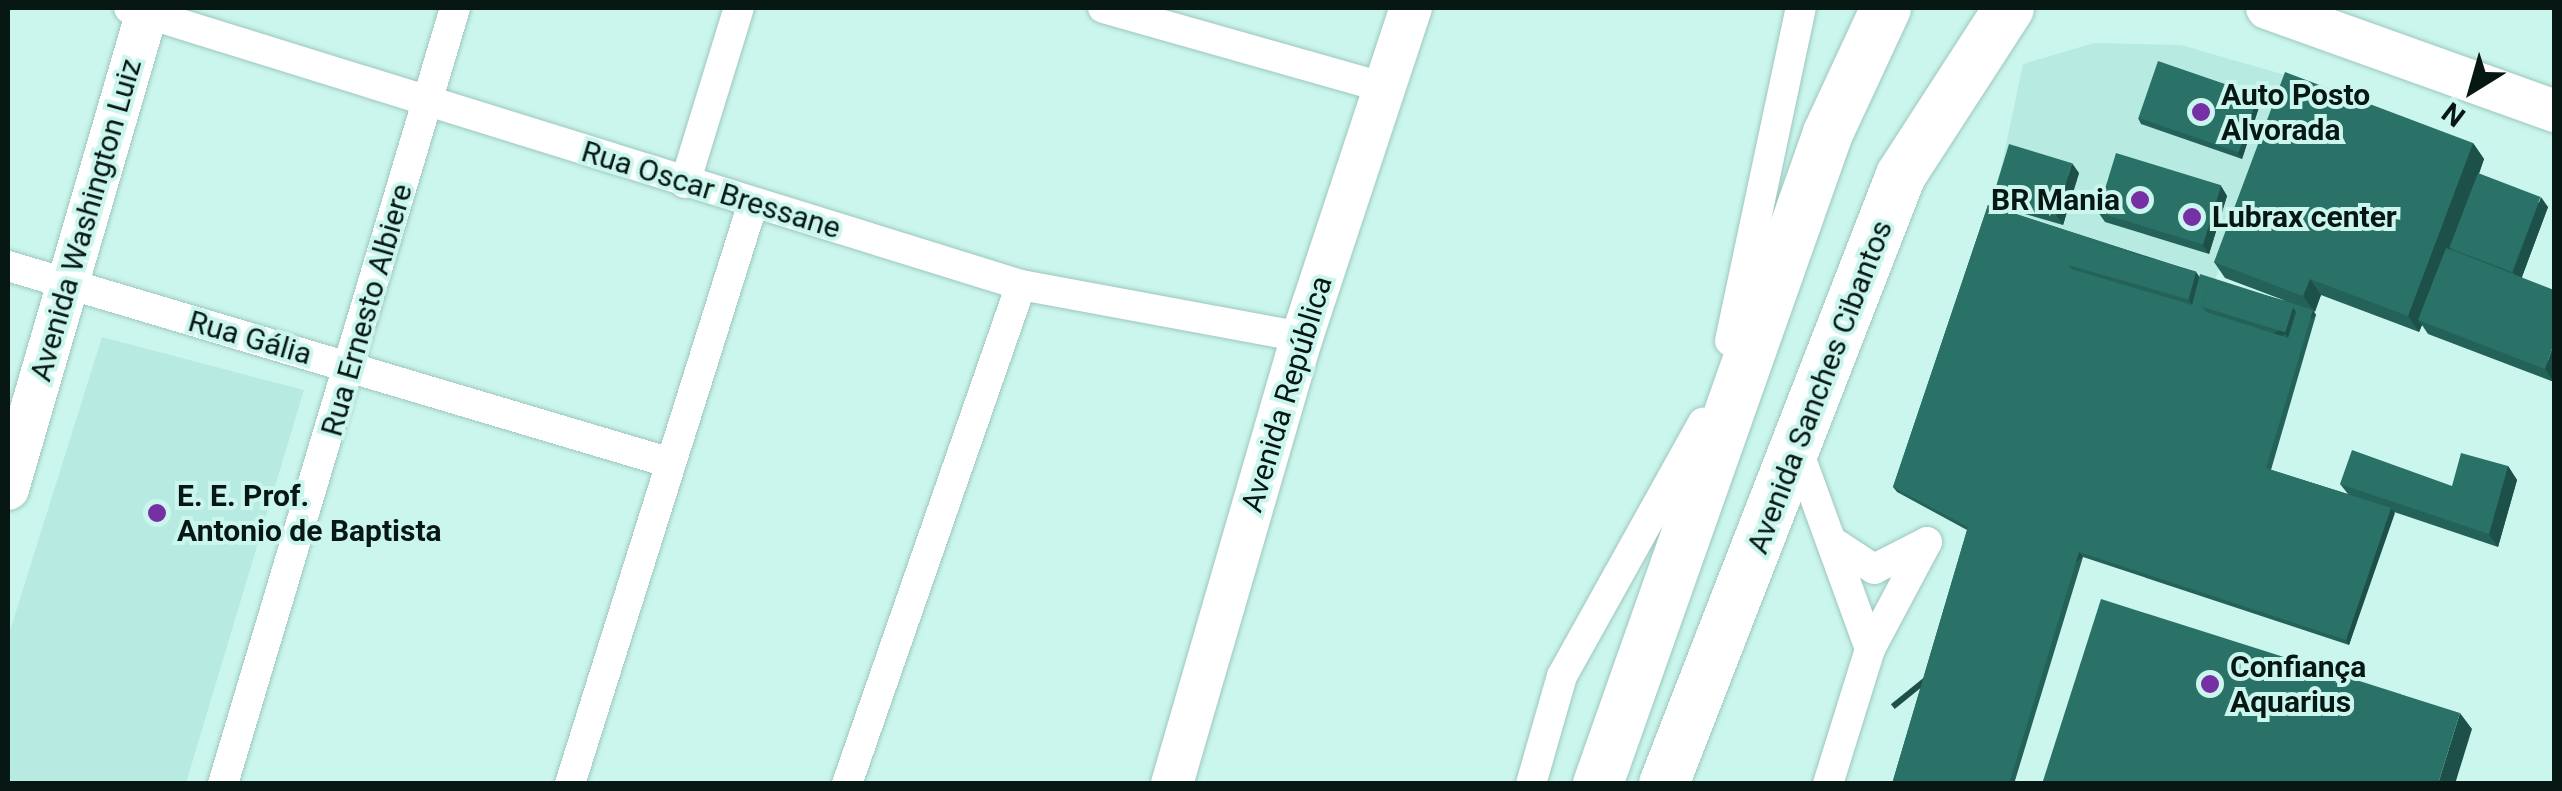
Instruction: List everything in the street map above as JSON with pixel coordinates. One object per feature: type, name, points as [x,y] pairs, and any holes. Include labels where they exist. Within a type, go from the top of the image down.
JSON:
[{"type":"main road","name":"Avenida República","points":[[1172,784],[1302,337],[1412,8]]},
{"type":"main road","points":[[1598,784],[1828,133],[1886,8]]},
{"type":"main road","name":"Avenida Sanches Cibantos","points":[[1664,784],[1798,451],[1900,175],[2009,8]]},
{"type":"main road","points":[[2267,8],[2554,112]]},
{"type":"main road","name":"Avenida Washington Luiz","points":[[8,489],[69,284],[141,9]]},
{"type":"street","name":"Rua Ernesto Albiere","points":[[223,784],[352,368],[455,8]]},
{"type":"street","points":[[685,183],[739,8]]},
{"type":"street","points":[[1102,8],[1385,88]]},
{"type":"street","points":[[1531,784],[1562,676],[1694,445],[1717,385],[1801,8]]},
{"type":"street","name":"Rua Oscar Bressane","points":[[141,9],[425,103],[1021,286],[1302,337]]},
{"type":"street","points":[[570,784],[664,461],[752,204]]},
{"type":"street","name":"Rua Gália","points":[[8,266],[664,461]]},
{"type":"street","points":[[847,784],[1021,286]]},
{"type":"street","points":[[1798,451],[1870,649]]},
{"type":"street","points":[[1828,784],[1870,649],[1927,542],[1874,569],[1830,541]]},
{"type":"shaded area","points":[[2094,43],[2181,45],[2289,76],[2215,280],[1992,211],[2023,64]]},
{"type":"shaded area","name":"E. E. Prof. Antonio de Baptista","points":[[102,337],[304,390],[186,783],[8,783],[8,637]]},
{"type":"building","name":"Auto Posto Alvorada","points":[[2158,61],[2258,96],[2239,152],[2138,118]]},
{"type":"building","points":[[2285,72],[2473,143],[2408,316],[2310,279],[2303,296],[2214,262]]},
{"type":"building","points":[[2009,144],[2072,163],[2056,216],[1993,197]]},
{"type":"building","points":[[2116,153],[2221,185],[2203,244],[2098,212]]},
{"type":"building","points":[[2478,173],[2541,197],[2512,272],[2449,248]]},
{"type":"building","name":"Confiança Aquarius","points":[[1988,205],[2148,257],[2076,237],[2068,265],[2071,269],[2192,305],[2200,274],[2313,310],[2266,468],[2391,508],[2346,640],[2079,552],[2009,784],[1892,784],[1968,527],[1893,487]],"holes":[[[2210,281],[2293,307],[2296,312],[2288,338],[2206,312],[2202,307]]]},
{"type":"building","points":[[2076,237],[2196,271],[2188,299],[2068,265]]},
{"type":"building","points":[[2446,248],[2554,290],[2554,343],[2545,369],[2418,320]]},
{"type":"building","points":[[2210,281],[2293,306],[2285,332],[2202,307]]},
{"type":"building","points":[[2352,450],[2452,486],[2461,453],[2508,466],[2489,534],[2340,484]]},
{"type":"building","name":"Confiança Aquarius","points":[[2101,599],[2460,713],[2438,784],[2042,784]]},
{"type":"place","name":"Auto Posto Alvorada","points":[[2201,112]]},
{"type":"place","name":"BR Mania","points":[[2140,200]]},
{"type":"place","name":"Lubrax center","points":[[2192,217]]},
{"type":"place","name":"E. E. Prof. Antonio de Baptista","points":[[157,513]]},
{"type":"place","name":"Confiança Aquarius","points":[[2210,684]]}]
